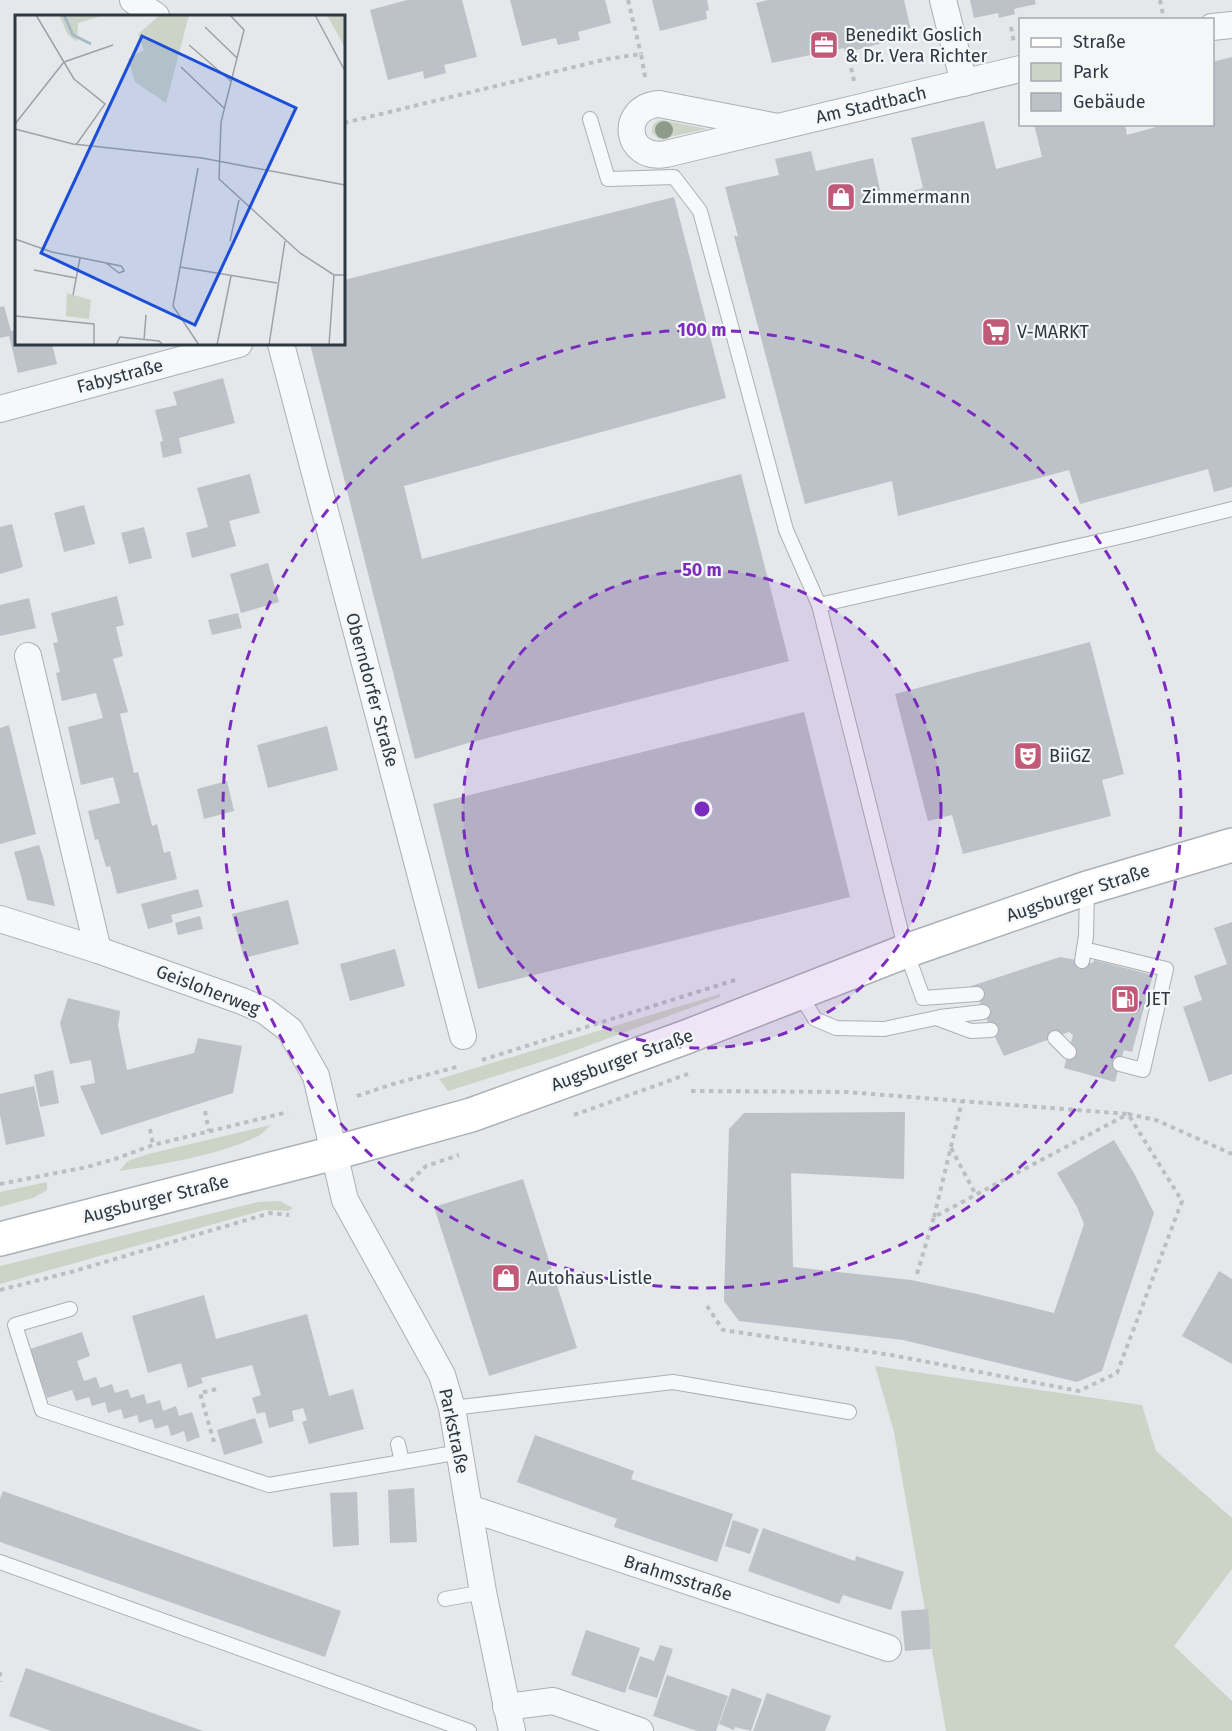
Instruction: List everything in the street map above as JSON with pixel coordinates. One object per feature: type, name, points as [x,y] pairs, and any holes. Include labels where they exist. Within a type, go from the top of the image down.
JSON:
[{"type":"street","points":[[133,0],[155,15]]},
{"type":"street","points":[[943,0],[964,83]]},
{"type":"street","points":[[1214,27],[1232,25]]},
{"type":"street","name":"Am Stadtbach","points":[[778,128],[650,104],[636,115],[631,131],[637,146],[670,166],[778,128],[1019,69]]},
{"type":"street","name":"Fabystraße","points":[[0,409],[235,345]]},
{"type":"street","name":"Oberndorfer Straße","points":[[281,345],[463,1036]]},
{"type":"street","points":[[28,656],[98,950]]},
{"type":"street","name":"Augsburger Straße","points":[[0,1239],[334,1153],[471,1115],[686,1037],[906,951],[1087,888],[1232,845]]},
{"type":"street","name":"Geisloherweg","points":[[0,919],[98,950],[265,1011],[290,1030],[316,1076],[334,1153]]},
{"type":"street","name":"Parkstraße","points":[[334,1153],[345,1200],[428,1346],[442,1375],[452,1408],[483,1592],[509,1719]]},
{"type":"street","name":"Brahmsstraße","points":[[469,1508],[888,1648]]},
{"type":"street","points":[[509,1719],[553,1701],[640,1731]]},
{"type":"lane","points":[[590,119],[608,179],[670,166],[700,211],[786,530],[819,605],[906,951],[923,998],[936,1018],[972,1031],[991,1030]]},
{"type":"lane","points":[[819,605],[1232,509]]},
{"type":"lane","points":[[1087,888],[1083,955],[1166,969],[1143,1070],[1120,1064]]},
{"type":"lane","points":[[799,993],[815,1019],[836,1028],[884,1029],[936,1018],[983,1012]]},
{"type":"lane","points":[[923,998],[977,994]]},
{"type":"lane","points":[[1055,1038],[1069,1052]]},
{"type":"lane","points":[[70,1309],[15,1325],[42,1410],[269,1485],[460,1452]]},
{"type":"lane","points":[[452,1408],[673,1382],[849,1412]]},
{"type":"lane","points":[[398,1444],[402,1462]]},
{"type":"lane","points":[[0,1562],[469,1731]]},
{"type":"lane","points":[[445,1599],[483,1592]]},
{"type":"path","points":[[628,0],[650,104]]},
{"type":"path","points":[[1160,0],[1164,18]]},
{"type":"path","points":[[345,123],[608,59],[641,54]]},
{"type":"path","points":[[691,1090],[846,1092],[1128,1114],[1156,1120],[1232,1154]]},
{"type":"path","points":[[917,1274],[934,1217],[962,1101]]},
{"type":"path","points":[[205,1111],[209,1131]]},
{"type":"path","points":[[0,1184],[115,1160],[153,1145],[288,1112]]},
{"type":"path","points":[[934,1217],[1128,1114]]},
{"type":"path","points":[[707,1306],[723,1330],[891,1355],[1079,1391],[1118,1373],[1182,1202],[1128,1114]]},
{"type":"path","points":[[150,1129],[153,1145]]},
{"type":"path","points":[[951,1148],[976,1195]]},
{"type":"path","points":[[0,1290],[71,1272],[270,1214],[289,1215]]},
{"type":"path","points":[[218,1389],[201,1393],[221,1468]]},
{"type":"path","points":[[0,1672],[0,1682]]},
{"type":"green space","points":[[662,120],[707,129],[659,139],[652,133],[652,128],[655,123]]},
{"type":"green space","points":[[720,994],[720,997],[563,1055],[448,1091],[439,1079]]},
{"type":"green space","points":[[271,1125],[258,1136],[225,1149],[119,1171],[128,1161],[148,1154]]},
{"type":"green space","points":[[47,1182],[47,1190],[33,1198],[0,1207],[0,1192]]},
{"type":"green space","points":[[280,1201],[293,1208],[288,1211],[264,1210],[0,1284],[0,1266],[258,1202]]},
{"type":"green space","points":[[875,1366],[1142,1405],[1156,1451],[1232,1518],[1232,1569],[1174,1646],[1232,1701],[1232,1731],[946,1731],[894,1432]]},
{"type":"building","points":[[407,0],[462,0],[477,57],[444,65],[446,73],[424,79],[423,71],[388,80],[370,10]]},
{"type":"building","points":[[510,0],[605,0],[611,23],[578,32],[580,40],[558,45],[556,38],[522,46]]},
{"type":"building","points":[[652,0],[707,0],[709,10],[706,11],[707,19],[660,31]]},
{"type":"building","points":[[768,0],[904,0],[912,35],[845,53],[844,48],[772,63],[756,3]]},
{"type":"building","points":[[970,0],[1035,0],[1036,4],[1014,9],[1015,14],[999,18],[998,13],[974,18]]},
{"type":"building","name":"V-MARKT","points":[[1232,57],[1232,487],[1214,492],[1208,469],[1080,504],[1069,470],[898,516],[892,481],[805,504],[734,236],[738,236],[725,187],[779,175],[775,159],[811,151],[816,171],[873,158],[882,199],[923,188],[911,138],[984,121],[996,169],[1042,157],[1034,126],[1125,126],[1127,135],[1160,126],[1214,126],[1214,62]]},
{"type":"building","points":[[674,197],[726,398],[404,486],[422,559],[741,474],[789,661],[468,743],[415,759],[310,345],[345,345],[345,280]]},
{"type":"building","points":[[4,306],[11,331],[15,330],[15,345],[52,345],[57,364],[18,373],[9,336],[0,338],[0,307]]},
{"type":"building","points":[[223,378],[235,423],[179,438],[182,453],[163,458],[160,442],[163,441],[155,410],[177,405],[173,392]]},
{"type":"building","points":[[250,474],[260,513],[229,521],[236,546],[192,558],[186,533],[208,527],[197,488]]},
{"type":"building","points":[[84,505],[95,544],[64,552],[54,513]]},
{"type":"building","points":[[12,524],[23,567],[0,574],[0,527]]},
{"type":"building","points":[[144,527],[152,558],[129,564],[121,533]]},
{"type":"building","points":[[268,563],[279,602],[241,613],[230,574]]},
{"type":"building","points":[[117,596],[124,625],[116,627],[123,656],[113,659],[128,712],[120,714],[134,773],[138,772],[152,826],[157,824],[164,853],[170,851],[177,879],[117,894],[110,866],[106,867],[98,839],[95,840],[88,811],[120,803],[113,777],[81,785],[68,727],[103,718],[96,693],[62,701],[56,673],[60,672],[53,643],[58,642],[51,613]]},
{"type":"building","points":[[29,598],[36,628],[0,636],[0,605]]},
{"type":"building","points":[[238,613],[242,628],[212,635],[208,620]]},
{"type":"building","points":[[1090,642],[1124,774],[1102,780],[1111,816],[963,854],[952,815],[928,821],[895,694]]},
{"type":"building","points":[[804,712],[850,897],[478,989],[433,804]]},
{"type":"building","points":[[9,725],[36,834],[0,844],[0,728]]},
{"type":"building","points":[[327,726],[338,770],[268,788],[257,745]]},
{"type":"building","points":[[227,781],[234,811],[204,819],[197,789]]},
{"type":"building","points":[[39,845],[55,906],[27,900],[14,852]]},
{"type":"building","points":[[198,889],[203,907],[171,915],[173,922],[148,929],[141,904]]},
{"type":"building","points":[[288,900],[299,944],[244,958],[232,914]]},
{"type":"building","points":[[200,916],[203,929],[178,935],[175,923]]},
{"type":"building","points":[[1232,922],[1232,1074],[1209,1082],[1183,1007],[1202,1000],[1194,976],[1227,964],[1214,928]]},
{"type":"building","points":[[395,949],[405,986],[350,1001],[340,964]]},
{"type":"building","points":[[1060,957],[1093,963],[1094,960],[1153,975],[1132,1052],[1124,1050],[1115,1082],[1064,1068],[1073,1035],[1069,1032],[1004,1056],[977,994],[971,986]]},
{"type":"building","points":[[68,998],[120,1011],[118,1026],[127,1070],[194,1053],[198,1038],[242,1046],[233,1093],[101,1135],[80,1086],[95,1083],[91,1060],[70,1064],[60,1023]]},
{"type":"building","points":[[53,1070],[59,1103],[40,1107],[34,1075]]},
{"type":"building","points":[[34,1086],[45,1136],[6,1145],[0,1115],[0,1094]]},
{"type":"building","points":[[905,1112],[904,1179],[791,1173],[793,1267],[911,1280],[1054,1313],[1084,1224],[1057,1173],[1114,1140],[1154,1213],[1102,1371],[1077,1382],[903,1340],[739,1321],[724,1301],[729,1129],[744,1113]]},
{"type":"building","name":"Autohaus Listle","points":[[523,1179],[577,1348],[489,1376],[434,1207]]},
{"type":"building","points":[[1219,1271],[1232,1279],[1232,1364],[1182,1336]]},
{"type":"building","points":[[204,1295],[216,1339],[307,1314],[329,1396],[353,1389],[364,1429],[309,1444],[302,1422],[307,1420],[303,1408],[292,1411],[294,1421],[269,1428],[265,1412],[257,1414],[252,1398],[261,1395],[252,1365],[201,1378],[203,1383],[188,1388],[181,1363],[148,1373],[132,1316]]},
{"type":"building","points":[[82,1332],[90,1356],[77,1361],[84,1381],[96,1377],[100,1388],[112,1384],[115,1393],[128,1389],[131,1398],[144,1394],[147,1404],[160,1400],[163,1411],[176,1406],[179,1416],[192,1412],[200,1437],[187,1442],[184,1431],[171,1436],[168,1425],[155,1429],[152,1419],[139,1423],[137,1415],[124,1419],[121,1409],[108,1413],[105,1402],[92,1406],[89,1397],[76,1401],[72,1390],[47,1398],[30,1349]]},
{"type":"building","points":[[255,1418],[263,1443],[224,1455],[217,1430]]},
{"type":"building","points":[[535,1435],[634,1471],[631,1479],[733,1514],[717,1562],[614,1527],[617,1519],[517,1482]]},
{"type":"building","points":[[414,1488],[417,1542],[390,1543],[388,1490]]},
{"type":"building","points":[[3,1491],[341,1611],[325,1657],[0,1542],[0,1499]]},
{"type":"building","points":[[357,1492],[359,1545],[333,1547],[330,1493]]},
{"type":"building","points":[[733,1520],[759,1529],[750,1554],[725,1546]]},
{"type":"building","points":[[763,1528],[855,1561],[856,1556],[904,1572],[891,1610],[843,1595],[839,1604],[748,1571]]},
{"type":"building","points":[[928,1609],[931,1649],[905,1651],[901,1611]]},
{"type":"building","points":[[586,1630],[640,1648],[625,1693],[571,1675]]},
{"type":"building","points":[[660,1645],[673,1649],[657,1698],[628,1689],[640,1656],[654,1661]]},
{"type":"building","points":[[26,1668],[203,1731],[51,1731],[9,1716]]},
{"type":"building","points":[[667,1675],[728,1696],[716,1731],[697,1731],[653,1716]]},
{"type":"building","points":[[732,1688],[762,1699],[751,1731],[735,1727],[734,1730],[719,1724]]},
{"type":"building","points":[[767,1693],[831,1716],[825,1731],[753,1731]]},
{"type":"place","name":"Benedikt Goslich & Dr. Vera Richter","points":[[824,45]]},
{"type":"place","name":"Zimmermann","points":[[841,197]]},
{"type":"place","name":"V-MARKT","points":[[996,332]]},
{"type":"place","name":"BiiGZ","points":[[1028,756]]},
{"type":"place","name":"JET","points":[[1125,999]]},
{"type":"place","name":"Autohaus Listle","points":[[506,1278]]}]
